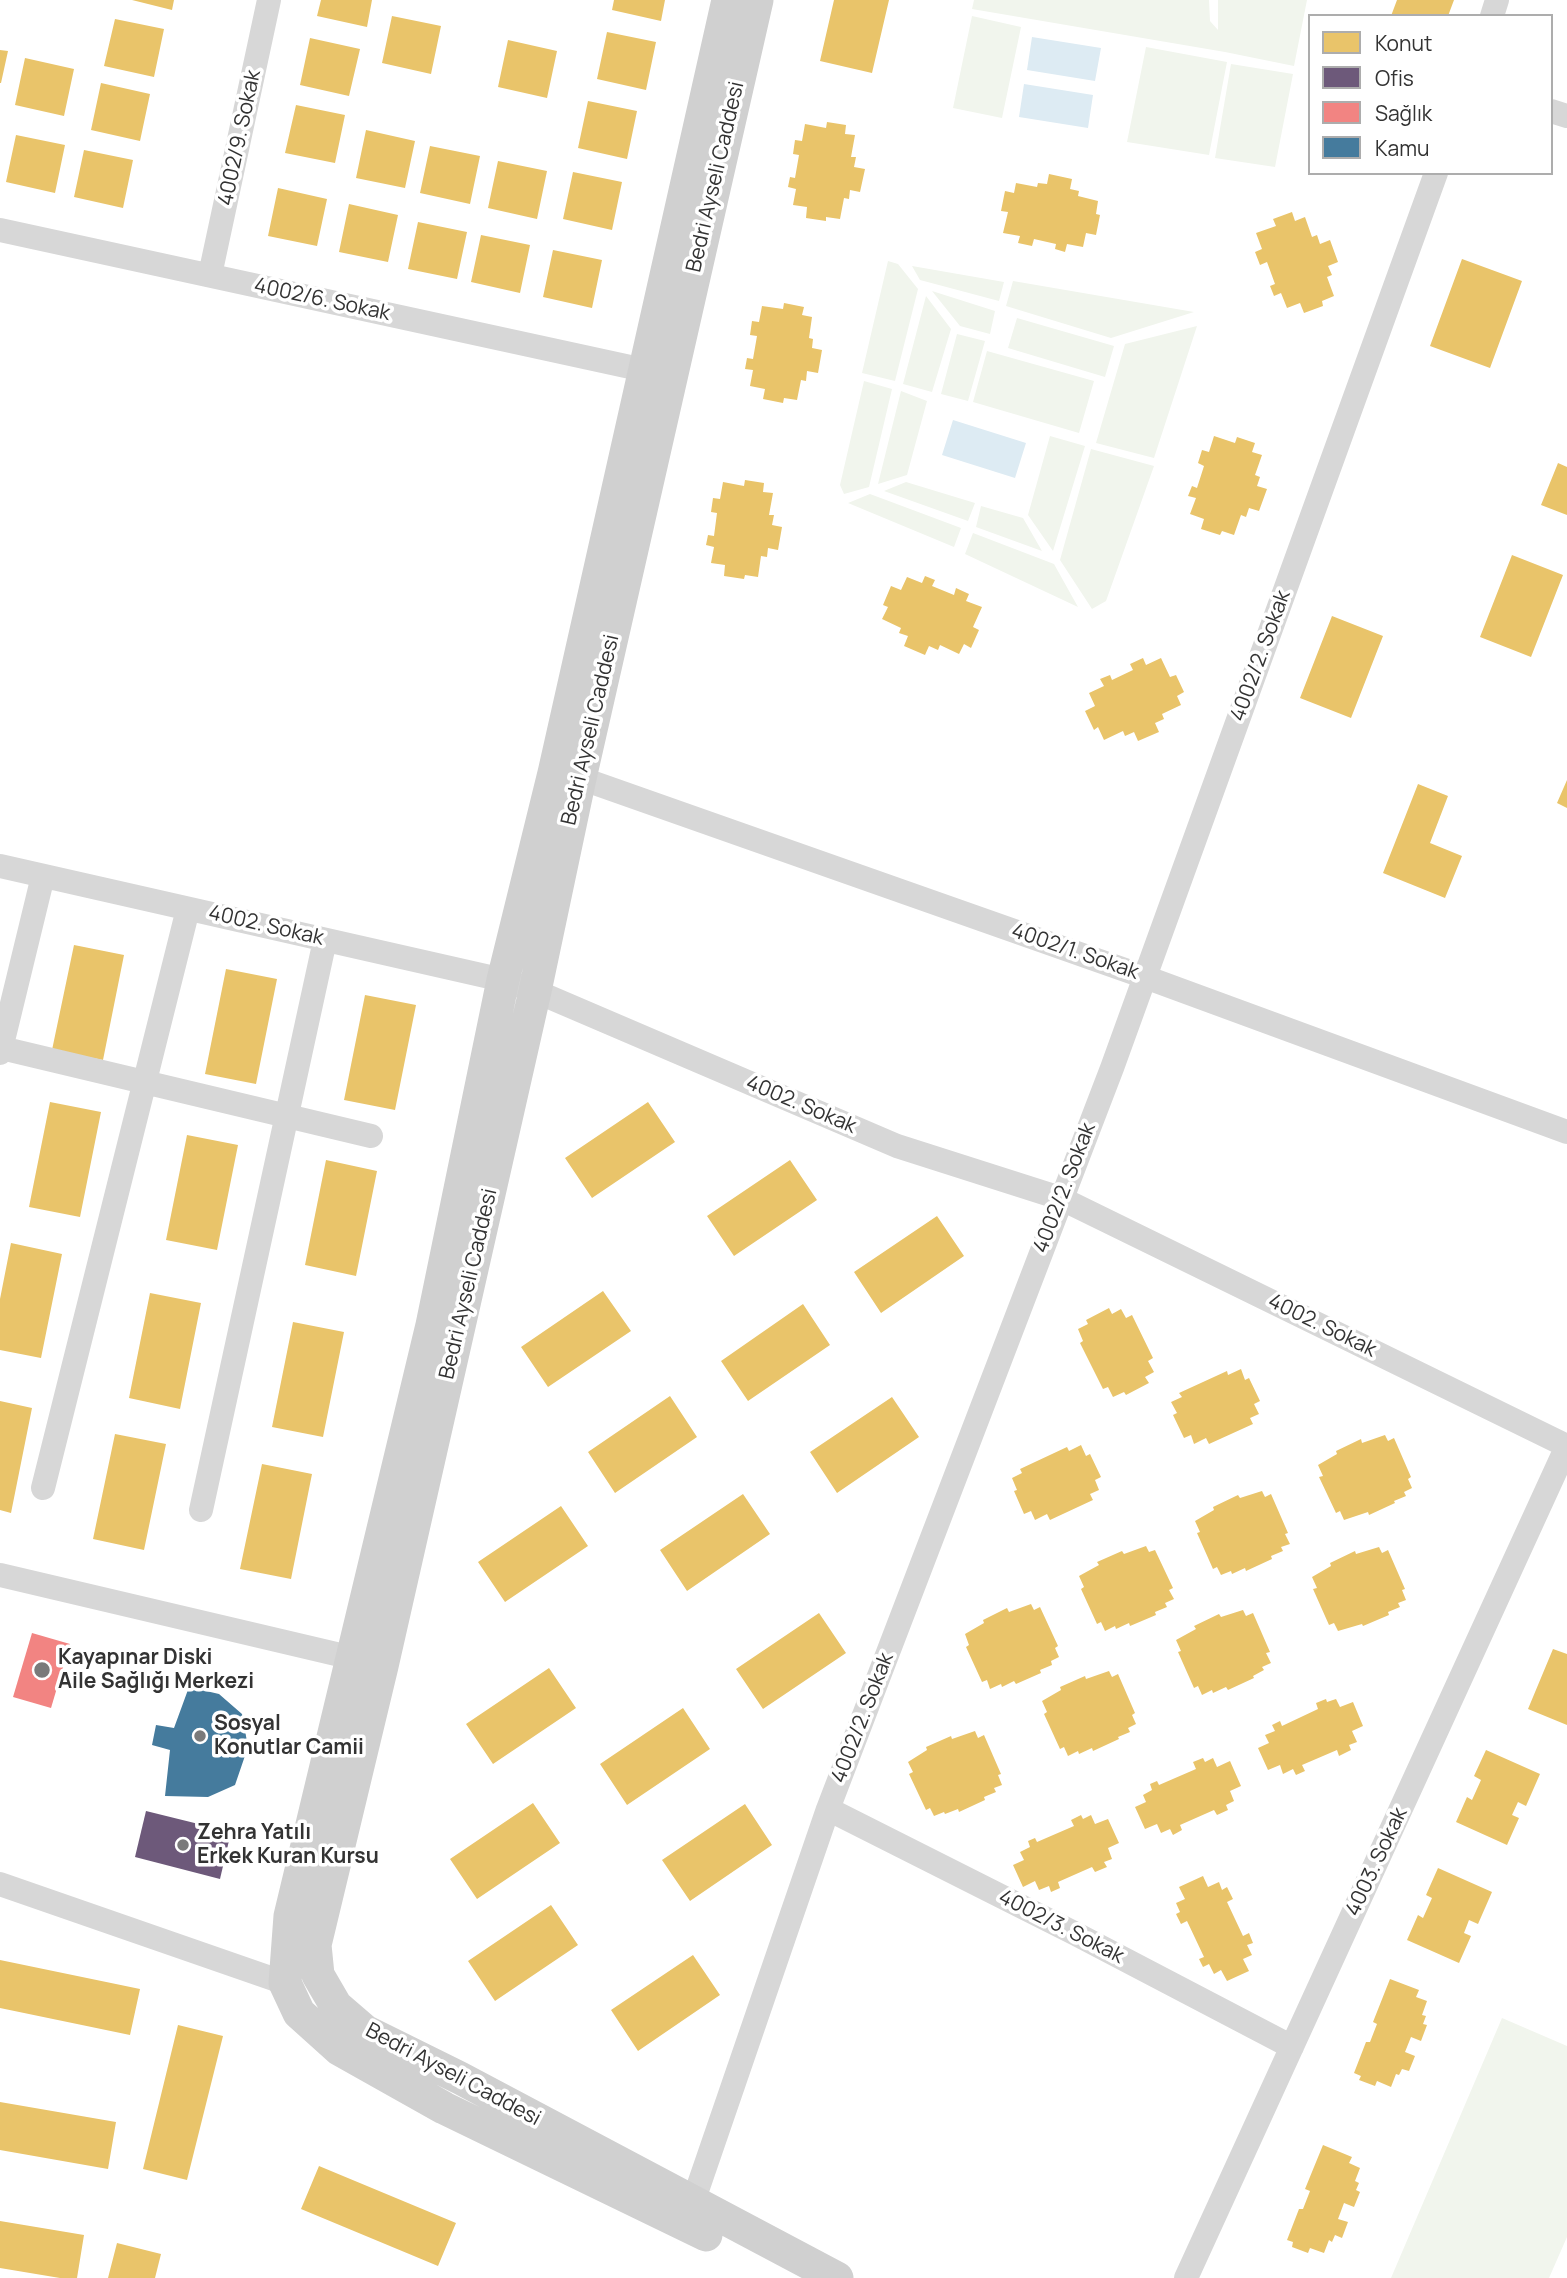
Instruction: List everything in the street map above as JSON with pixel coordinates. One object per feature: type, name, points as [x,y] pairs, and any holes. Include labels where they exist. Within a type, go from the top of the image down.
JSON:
[{"type":"main road","name":"Bedri Ayseli Caddesi","points":[[727,0],[554,773],[503,980],[432,1325],[290,1916],[285,1983],[299,2013],[339,2049],[444,2108],[679,2220],[788,2278]]},
{"type":"main road","name":"Bedri Ayseli Caddesi","points":[[757,0],[382,1666],[315,1945],[318,1975],[335,2006],[365,2031],[460,2078],[837,2278]]},
{"type":"street","name":"4002/9. Sokak","points":[[210,275],[269,0]]},
{"type":"street","name":"4002/2. Sokak","points":[[693,2202],[828,1809],[1145,976],[1435,175]]},
{"type":"street","name":"4002/6. Sokak","points":[[0,230],[644,370]]},
{"type":"street","name":"4002/1. Sokak","points":[[580,778],[1145,976],[1567,1132]]},
{"type":"street","name":"4002. Sokak","points":[[0,866],[503,980],[535,991],[897,1146],[1060,1198],[1567,1446]]},
{"type":"street","points":[[43,876],[1,1051],[371,1136]]},
{"type":"street","points":[[43,1488],[188,909]]},
{"type":"street","points":[[201,1510],[324,940]]},
{"type":"street","name":"4003. Sokak","points":[[1186,2278],[1567,1446]]},
{"type":"street","points":[[0,1575],[353,1658]]},
{"type":"street","name":"4002/3. Sokak","points":[[828,1809],[1292,2047]]},
{"type":"street","points":[[0,1884],[285,1983]]},
{"type":"shaded area","points":[[974,0],[1209,0],[1210,21],[1218,30],[1218,0],[1307,0],[1294,66],[972,9]]},
{"type":"shaded area","points":[[972,16],[1021,27],[1002,118],[953,108]]},
{"type":"shaded area","points":[[1032,37],[1101,48],[1095,81],[1027,70]]},
{"type":"shaded area","points":[[1146,47],[1227,62],[1209,155],[1127,142]]},
{"type":"shaded area","points":[[1231,64],[1293,74],[1275,167],[1215,158]]},
{"type":"shaded area","points":[[1024,84],[1093,95],[1088,128],[1019,117]]},
{"type":"shaded area","points":[[888,261],[898,264],[918,289],[895,381],[862,373]]},
{"type":"shaded area","points":[[912,266],[1004,282],[999,301],[920,280]]},
{"type":"shaded area","points":[[1013,281],[1194,312],[1111,338],[1006,306]]},
{"type":"shaded area","points":[[932,291],[995,311],[990,334],[960,326]]},
{"type":"shaded area","points":[[926,296],[951,329],[932,392],[903,384]]},
{"type":"shaded area","points":[[1017,318],[1114,346],[1105,377],[1008,348]]},
{"type":"shaded area","points":[[1197,326],[1154,458],[1096,443],[1125,344]]},
{"type":"shaded area","points":[[957,334],[985,341],[968,401],[941,394]]},
{"type":"shaded area","points":[[987,351],[1094,381],[1079,433],[973,402]]},
{"type":"shaded area","points":[[864,381],[892,389],[869,487],[844,494],[840,485]]},
{"type":"shaded area","points":[[901,391],[927,401],[907,475],[878,484]]},
{"type":"shaded area","points":[[953,420],[1026,443],[1015,478],[942,455]]},
{"type":"shaded area","points":[[1050,436],[1085,446],[1053,551],[1028,515]]},
{"type":"shaded area","points":[[1091,449],[1154,466],[1106,601],[1092,609],[1060,560]]},
{"type":"shaded area","points":[[906,482],[975,503],[968,521],[884,491]]},
{"type":"shaded area","points":[[870,494],[961,528],[954,547],[848,503]]},
{"type":"shaded area","points":[[981,506],[1023,518],[1042,551],[976,527]]},
{"type":"shaded area","points":[[973,533],[1054,564],[1078,607],[965,554]]},
{"type":"shaded area","points":[[1502,2018],[1567,2046],[1567,2237],[1549,2278],[1391,2278]]},
{"type":"building: Konut","points":[[132,0],[174,0],[172,10]]},
{"type":"building: Konut","points":[[321,0],[372,0],[367,27],[317,16]]},
{"type":"building: Konut","points":[[614,0],[665,0],[661,21],[612,10]]},
{"type":"building: Konut","points":[[834,0],[889,0],[872,73],[820,61]]},
{"type":"building: Konut","points":[[1397,0],[1454,0],[1449,14],[1392,14]]},
{"type":"building: Konut","points":[[392,16],[441,26],[431,74],[382,63]]},
{"type":"building: Konut","points":[[115,19],[164,29],[154,77],[104,66]]},
{"type":"building: Konut","points":[[607,32],[656,42],[646,90],[597,79]]},
{"type":"building: Konut","points":[[310,38],[360,49],[349,96],[300,85]]},
{"type":"building: Konut","points":[[508,40],[557,51],[547,98],[498,87]]},
{"type":"building: Konut","points":[[0,50],[8,51],[1,83],[0,83]]},
{"type":"building: Konut","points":[[25,58],[74,69],[64,116],[15,105]]},
{"type":"building: Konut","points":[[101,83],[150,94],[140,141],[91,130]]},
{"type":"building: Konut","points":[[588,101],[637,111],[627,159],[578,148]]},
{"type":"building: Konut","points":[[296,105],[345,115],[335,163],[285,153]]},
{"type":"building: Konut","points":[[827,122],[846,125],[845,134],[855,135],[851,157],[856,157],[854,167],[865,169],[860,192],[850,190],[849,199],[844,198],[840,219],[826,217],[826,221],[806,218],[807,207],[793,205],[796,189],[788,187],[790,177],[795,178],[799,155],[793,154],[795,140],[802,141],[805,124],[826,128]]},
{"type":"building: Konut","points":[[366,130],[415,141],[405,188],[356,178]]},
{"type":"building: Konut","points":[[16,135],[65,145],[55,193],[6,182]]},
{"type":"building: Konut","points":[[430,146],[480,156],[470,204],[420,193]]},
{"type":"building: Konut","points":[[84,150],[133,160],[123,208],[74,197]]},
{"type":"building: Konut","points":[[498,161],[547,171],[537,219],[488,208]]},
{"type":"building: Konut","points":[[573,172],[622,182],[612,230],[563,219]]},
{"type":"building: Konut","points":[[1049,174],[1072,179],[1070,189],[1079,191],[1078,196],[1098,201],[1096,214],[1100,215],[1096,235],[1086,233],[1083,247],[1067,244],[1065,252],[1055,249],[1056,244],[1034,239],[1032,246],[1018,243],[1020,236],[1003,233],[1008,212],[1001,211],[1005,191],[1014,193],[1016,183],[1037,187],[1038,183],[1047,184]]},
{"type":"building: Konut","points":[[278,188],[327,199],[317,246],[268,236]]},
{"type":"building: Konut","points":[[349,204],[398,215],[388,262],[339,252]]},
{"type":"building: Konut","points":[[1292,212],[1295,221],[1305,217],[1312,237],[1317,235],[1320,244],[1330,240],[1338,262],[1328,266],[1332,275],[1327,277],[1334,296],[1322,301],[1323,306],[1304,313],[1300,303],[1287,308],[1281,293],[1274,296],[1270,286],[1275,284],[1267,262],[1260,265],[1255,252],[1262,249],[1256,233],[1276,226],[1273,219]]},
{"type":"building: Konut","points":[[418,222],[467,232],[457,279],[408,269]]},
{"type":"building: Konut","points":[[481,235],[530,245],[520,293],[471,282]]},
{"type":"building: Konut","points":[[553,250],[602,260],[592,308],[543,297]]},
{"type":"building: Konut","points":[[1462,259],[1522,281],[1490,368],[1430,346]]},
{"type":"building: Konut","points":[[784,303],[804,307],[802,315],[812,317],[809,338],[813,339],[812,348],[822,350],[818,373],[807,371],[806,381],[801,380],[797,400],[784,398],[783,403],[763,399],[765,389],[750,386],[753,370],[745,369],[747,358],[753,359],[757,336],[750,335],[752,321],[759,322],[762,306],[783,309]]},
{"type":"building: Konut","points":[[1214,436],[1235,443],[1237,437],[1255,443],[1252,452],[1262,455],[1255,475],[1260,477],[1257,486],[1267,489],[1259,511],[1249,508],[1246,517],[1241,515],[1234,535],[1222,531],[1220,535],[1201,529],[1204,519],[1190,514],[1196,498],[1188,496],[1192,486],[1197,488],[1204,466],[1198,463],[1202,450],[1209,452]]},
{"type":"building: Konut","points":[[1558,463],[1567,467],[1567,515],[1541,505]]},
{"type":"building: Konut","points":[[745,480],[764,483],[763,492],[773,493],[769,515],[774,515],[772,525],[782,527],[778,550],[768,548],[767,557],[761,556],[758,577],[745,575],[744,579],[724,576],[725,565],[711,563],[714,547],[706,545],[708,535],[714,536],[717,513],[711,512],[713,498],[720,499],[723,482],[744,486]]},
{"type":"building: Konut","points":[[1512,555],[1563,575],[1531,657],[1480,637]]},
{"type":"building: Konut","points":[[925,576],[935,580],[932,586],[954,595],[956,588],[969,594],[966,601],[982,607],[973,627],[979,630],[971,648],[964,644],[959,654],[940,645],[938,650],[929,646],[925,655],[904,646],[908,636],[899,633],[901,628],[882,619],[888,607],[883,605],[891,586],[901,590],[907,577],[922,583]]},
{"type":"building: Konut","points":[[1332,616],[1383,636],[1351,718],[1300,698]]},
{"type":"building: Konut","points":[[1143,658],[1146,665],[1161,658],[1170,677],[1176,675],[1184,692],[1177,696],[1181,705],[1162,714],[1164,719],[1155,723],[1159,732],[1138,741],[1134,732],[1125,736],[1123,731],[1104,740],[1098,727],[1094,730],[1085,711],[1095,706],[1089,693],[1104,686],[1100,679],[1110,675],[1112,680],[1133,670],[1130,664]]},
{"type":"building: Konut","points":[[1567,780],[1567,808],[1557,803]]},
{"type":"building: Konut","points":[[1418,784],[1448,796],[1430,843],[1462,856],[1445,898],[1383,873]]},
{"type":"building: Konut","points":[[74,945],[124,955],[103,1060],[52,1050]]},
{"type":"building: Konut","points":[[226,969],[277,979],[256,1084],[205,1074]]},
{"type":"building: Konut","points":[[365,995],[416,1005],[395,1110],[344,1100]]},
{"type":"building: Konut","points":[[50,1102],[101,1112],[80,1217],[29,1207]]},
{"type":"building: Konut","points":[[648,1102],[675,1142],[592,1198],[565,1158]]},
{"type":"building: Konut","points":[[187,1135],[238,1145],[217,1250],[166,1240]]},
{"type":"building: Konut","points":[[326,1160],[377,1171],[356,1276],[305,1265]]},
{"type":"building: Konut","points":[[790,1160],[817,1200],[734,1256],[707,1216]]},
{"type":"building: Konut","points":[[937,1216],[964,1256],[881,1313],[854,1272]]},
{"type":"building: Konut","points":[[11,1243],[62,1254],[41,1358],[0,1350],[0,1299]]},
{"type":"building: Konut","points":[[603,1291],[631,1331],[548,1387],[521,1347]]},
{"type":"building: Konut","points":[[150,1293],[201,1303],[180,1409],[129,1398]]},
{"type":"building: Konut","points":[[803,1304],[830,1345],[748,1401],[721,1361]]},
{"type":"building: Konut","points":[[1109,1308],[1112,1314],[1121,1309],[1126,1318],[1132,1315],[1153,1358],[1148,1361],[1154,1372],[1145,1377],[1149,1383],[1126,1395],[1124,1392],[1113,1397],[1108,1387],[1103,1389],[1080,1343],[1083,1341],[1078,1329],[1088,1324],[1086,1320]]},
{"type":"building: Konut","points":[[293,1322],[344,1332],[323,1437],[272,1427]]},
{"type":"building: Konut","points":[[1241,1369],[1245,1380],[1249,1378],[1260,1401],[1254,1404],[1259,1414],[1250,1418],[1253,1424],[1209,1444],[1206,1438],[1194,1444],[1191,1435],[1184,1438],[1173,1415],[1177,1413],[1171,1402],[1182,1397],[1179,1393],[1227,1371],[1228,1375]]},
{"type":"building: Konut","points":[[670,1396],[697,1437],[615,1493],[588,1452]]},
{"type":"building: Konut","points":[[892,1397],[919,1437],[837,1493],[810,1452]]},
{"type":"building: Konut","points":[[0,1401],[32,1408],[11,1513],[0,1510]]},
{"type":"building: Konut","points":[[115,1434],[166,1444],[144,1550],[93,1539]]},
{"type":"building: Konut","points":[[1385,1435],[1388,1441],[1394,1438],[1411,1477],[1408,1479],[1412,1488],[1404,1492],[1406,1496],[1394,1501],[1395,1503],[1369,1515],[1368,1512],[1344,1520],[1340,1511],[1336,1513],[1319,1477],[1323,1476],[1318,1465],[1337,1454],[1336,1451],[1361,1439],[1362,1443]]},
{"type":"building: Konut","points":[[1081,1445],[1086,1456],[1090,1454],[1101,1477],[1095,1480],[1099,1490],[1090,1494],[1093,1500],[1050,1520],[1047,1514],[1035,1520],[1031,1511],[1024,1514],[1014,1491],[1017,1490],[1012,1478],[1022,1473],[1020,1469],[1067,1447],[1069,1451]]},
{"type":"building: Konut","points":[[262,1464],[312,1474],[291,1579],[240,1569]]},
{"type":"building: Konut","points":[[1262,1491],[1265,1497],[1271,1494],[1290,1544],[1281,1547],[1283,1551],[1271,1556],[1272,1559],[1246,1571],[1245,1568],[1232,1574],[1231,1571],[1221,1575],[1217,1567],[1213,1569],[1197,1533],[1200,1532],[1195,1521],[1214,1510],[1213,1507],[1238,1495],[1240,1498]]},
{"type":"building: Konut","points":[[743,1494],[770,1534],[687,1591],[660,1550]]},
{"type":"building: Konut","points":[[561,1506],[588,1546],[505,1602],[478,1562]]},
{"type":"building: Konut","points":[[1146,1546],[1149,1552],[1155,1550],[1173,1588],[1169,1590],[1174,1599],[1165,1603],[1167,1607],[1155,1612],[1156,1615],[1130,1626],[1129,1623],[1105,1631],[1101,1622],[1097,1624],[1081,1589],[1084,1587],[1079,1576],[1099,1565],[1097,1562],[1122,1551],[1124,1554]]},
{"type":"building: Konut","points":[[1379,1547],[1382,1553],[1388,1550],[1405,1589],[1402,1590],[1406,1600],[1398,1603],[1400,1607],[1388,1612],[1389,1615],[1363,1626],[1362,1624],[1338,1631],[1334,1623],[1329,1625],[1313,1589],[1317,1588],[1312,1577],[1331,1566],[1330,1563],[1355,1551],[1356,1554]]},
{"type":"building: Konut","points":[[1031,1604],[1034,1610],[1040,1607],[1058,1646],[1055,1648],[1059,1657],[1051,1661],[1052,1665],[1040,1670],[1041,1673],[1016,1684],[1014,1681],[990,1689],[987,1680],[982,1682],[966,1647],[969,1645],[965,1634],[984,1623],[983,1620],[1007,1608],[1009,1612]]},
{"type":"building: Konut","points":[[1243,1610],[1246,1616],[1253,1613],[1270,1652],[1266,1653],[1271,1663],[1262,1667],[1264,1670],[1253,1676],[1254,1678],[1228,1690],[1226,1687],[1202,1695],[1198,1686],[1194,1688],[1178,1652],[1181,1651],[1176,1640],[1196,1629],[1194,1626],[1219,1614],[1221,1617]]},
{"type":"building: Konut","points":[[819,1613],[846,1653],[763,1709],[736,1669]]},
{"type":"building: Konut","points":[[1553,1649],[1567,1654],[1567,1725],[1528,1709]]},
{"type":"building: Konut","points":[[549,1668],[576,1708],[493,1764],[466,1724]]},
{"type":"building: Konut","points":[[1109,1671],[1112,1677],[1118,1674],[1135,1713],[1132,1715],[1136,1724],[1128,1728],[1130,1732],[1118,1737],[1119,1739],[1093,1751],[1092,1748],[1068,1756],[1064,1747],[1060,1749],[1044,1714],[1047,1712],[1042,1701],[1061,1690],[1060,1687],[1085,1676],[1086,1679]]},
{"type":"building: Konut","points":[[1326,1699],[1327,1702],[1336,1699],[1340,1707],[1353,1702],[1363,1726],[1352,1731],[1357,1742],[1349,1745],[1351,1750],[1339,1756],[1337,1750],[1302,1765],[1305,1771],[1296,1775],[1293,1769],[1283,1774],[1280,1765],[1268,1770],[1258,1748],[1269,1743],[1265,1735],[1275,1731],[1272,1725],[1280,1721],[1282,1726],[1318,1709],[1316,1703]]},
{"type":"building: Konut","points":[[683,1708],[710,1749],[627,1805],[600,1764]]},
{"type":"building: Konut","points":[[975,1731],[978,1738],[984,1735],[1001,1774],[998,1775],[1002,1785],[994,1788],[996,1792],[984,1797],[985,1800],[959,1812],[958,1809],[934,1816],[930,1808],[926,1810],[909,1774],[913,1772],[908,1762],[927,1750],[926,1747],[951,1736],[952,1739]]},
{"type":"building: Konut","points":[[1486,1750],[1540,1774],[1526,1806],[1518,1802],[1512,1815],[1519,1818],[1507,1845],[1456,1822],[1467,1797],[1472,1800],[1481,1780],[1474,1776]]},
{"type":"building: Konut","points":[[1203,1758],[1205,1762],[1213,1758],[1217,1767],[1230,1761],[1241,1786],[1230,1791],[1234,1801],[1226,1805],[1228,1810],[1217,1815],[1214,1810],[1180,1825],[1182,1830],[1173,1835],[1170,1829],[1161,1833],[1157,1824],[1145,1829],[1135,1807],[1146,1802],[1143,1795],[1152,1790],[1150,1784],[1157,1781],[1159,1785],[1196,1769],[1193,1762]]},
{"type":"building: Konut","points":[[533,1803],[560,1843],[477,1899],[450,1859]]},
{"type":"building: Konut","points":[[745,1804],[772,1845],[690,1901],[662,1860]]},
{"type":"building: Konut","points":[[1081,1815],[1083,1819],[1091,1815],[1095,1824],[1108,1819],[1119,1843],[1108,1848],[1112,1859],[1104,1862],[1107,1867],[1095,1872],[1092,1867],[1058,1882],[1060,1888],[1051,1892],[1049,1886],[1039,1890],[1035,1881],[1023,1887],[1013,1865],[1024,1860],[1020,1852],[1030,1847],[1028,1841],[1035,1838],[1037,1842],[1074,1826],[1071,1820]]},
{"type":"building: Konut","points":[[1438,1868],[1492,1892],[1478,1924],[1469,1920],[1464,1933],[1471,1936],[1459,1963],[1407,1940],[1418,1915],[1423,1918],[1432,1898],[1426,1895]]},
{"type":"building: Konut","points":[[1203,1876],[1208,1887],[1219,1882],[1222,1890],[1227,1887],[1233,1899],[1227,1902],[1243,1936],[1249,1933],[1253,1943],[1247,1945],[1252,1955],[1243,1959],[1249,1971],[1227,1981],[1221,1970],[1214,1974],[1209,1964],[1203,1967],[1199,1959],[1204,1957],[1187,1921],[1181,1924],[1176,1914],[1180,1912],[1176,1903],[1185,1899],[1179,1887]]},
{"type":"building: Konut","points":[[551,1905],[578,1945],[495,2001],[468,1961]]},
{"type":"building: Konut","points":[[693,1955],[720,1995],[638,2051],[611,2010]]},
{"type":"building: Konut","points":[[0,1960],[140,1989],[130,2035],[0,2008]]},
{"type":"building: Konut","points":[[1390,1979],[1419,1990],[1416,1997],[1427,2001],[1422,2015],[1426,2016],[1423,2024],[1427,2025],[1421,2041],[1411,2037],[1405,2052],[1415,2056],[1409,2071],[1402,2069],[1399,2075],[1396,2074],[1391,2087],[1377,2081],[1375,2086],[1359,2080],[1361,2076],[1354,2073],[1366,2042],[1370,2042],[1377,2024],[1373,2022]]},
{"type":"building: Konut","points":[[178,2025],[223,2036],[187,2180],[143,2169]]},
{"type":"building: Konut","points":[[0,2102],[116,2122],[108,2169],[0,2150]]},
{"type":"building: Konut","points":[[1323,2145],[1352,2157],[1349,2163],[1360,2168],[1355,2181],[1359,2183],[1356,2190],[1360,2192],[1354,2207],[1344,2203],[1338,2219],[1348,2222],[1342,2238],[1335,2235],[1332,2242],[1329,2240],[1324,2253],[1310,2248],[1308,2253],[1292,2247],[1293,2242],[1287,2240],[1299,2209],[1303,2209],[1310,2191],[1305,2189]]},
{"type":"building: Konut","points":[[319,2166],[456,2223],[438,2266],[301,2209]]},
{"type":"building: Konut","points":[[0,2221],[84,2235],[77,2278],[60,2278],[0,2268]]},
{"type":"building: Konut","points":[[117,2243],[161,2254],[155,2278],[108,2278]]},
{"type":"building: Ofis","name":"Zehra Yatılı Erkek Kuran Kursu","points":[[146,1811],[231,1832],[220,1879],[135,1857]]},
{"type":"building: Sağlık","name":"Kayapınar Diski Aile Sağlığı Merkezi","points":[[32,1633],[70,1644],[51,1708],[13,1697]]},
{"type":"building: Kamu","name":"Sosyal Konutlar Camii","points":[[189,1687],[219,1694],[242,1714],[248,1747],[235,1785],[208,1797],[165,1796],[170,1750],[152,1745],[156,1725],[174,1728]]},
{"type":"place","name":"Kayapınar Diski Aile Sağlığı Merkezi","points":[[42,1670]]},
{"type":"place","name":"Sosyal Konutlar Camii","points":[[200,1736]]},
{"type":"place","name":"Zehra Yatılı Erkek Kuran Kursu","points":[[183,1845]]}]
